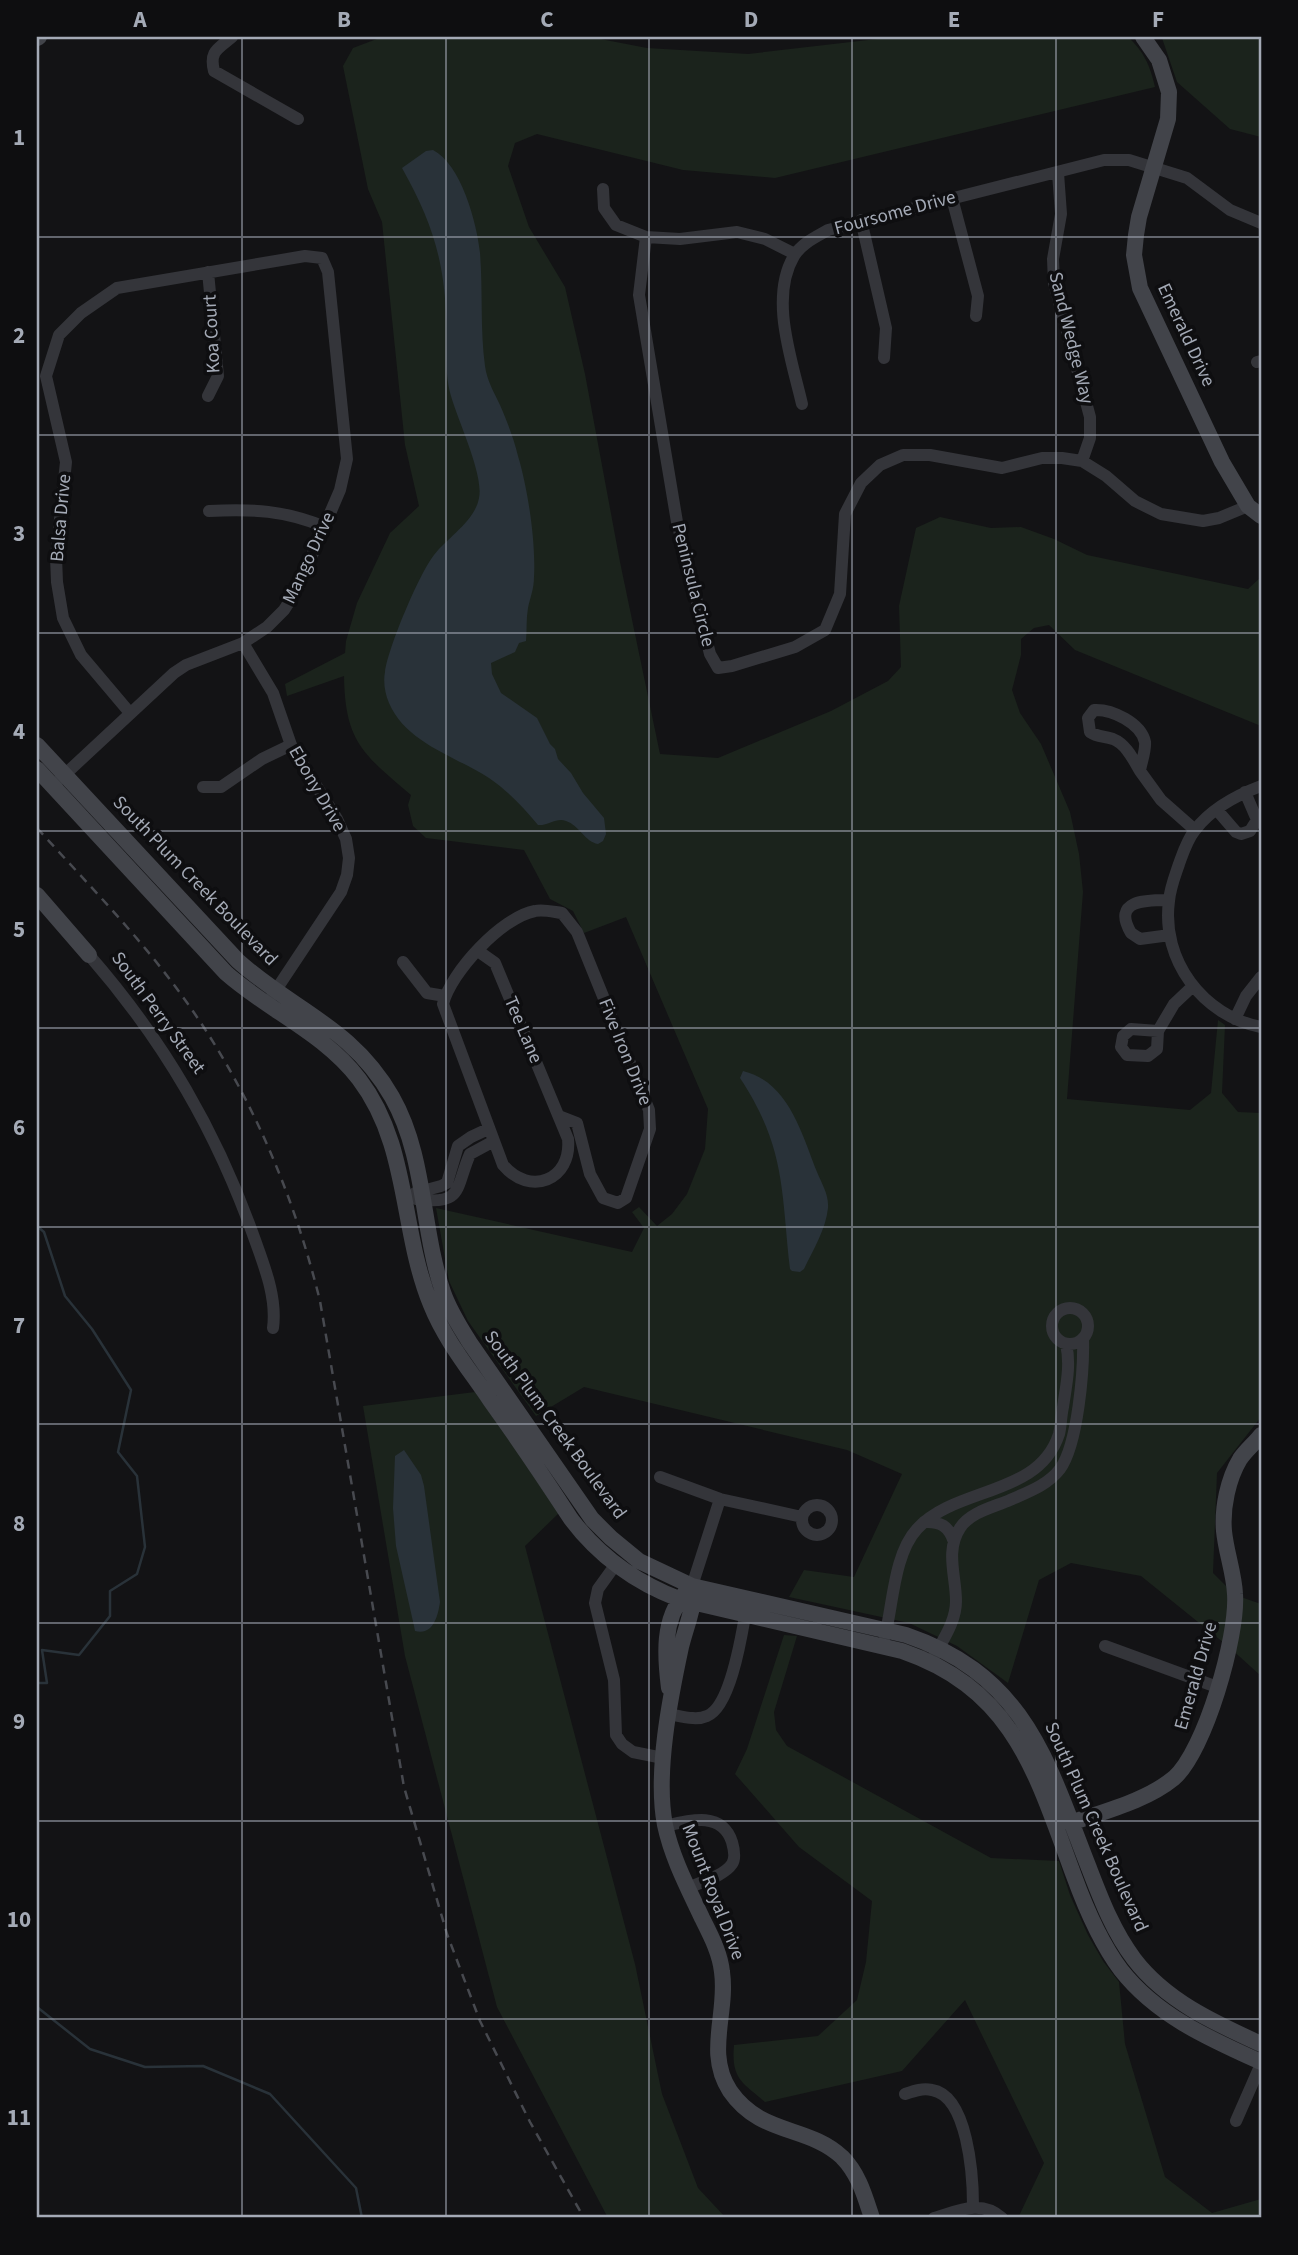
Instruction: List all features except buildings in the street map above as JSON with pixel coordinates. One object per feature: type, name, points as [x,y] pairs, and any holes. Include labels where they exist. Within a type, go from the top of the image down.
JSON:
[{"type":"street","points":[[232,37],[213,54],[214,71],[298,119]]},
{"type":"street","name":"Emerald Drive","points":[[1143,37],[1159,60],[1169,92],[1168,119],[1136,235],[1134,255],[1140,288],[1222,462],[1254,511]]},
{"type":"street","name":"Foursome Drive","points":[[795,254],[809,240],[828,230],[861,220],[1115,159],[1154,167],[1187,178],[1230,210],[1261,223]]},
{"type":"street","name":"Sand Wedge Way","points":[[1058,173],[1061,214],[1053,259],[1054,283],[1090,417],[1090,438],[1082,461]]},
{"type":"street","points":[[603,189],[604,208],[616,225],[646,237],[680,239],[737,232],[765,239],[795,254],[782,290],[783,314],[802,404]]},
{"type":"street","points":[[952,198],[978,296],[976,316]]},
{"type":"street","points":[[861,220],[886,328],[884,358]]},
{"type":"street","name":"Peninsula Circle","points":[[646,237],[639,295],[673,495],[710,654],[718,668],[795,647],[825,630],[840,594],[845,514],[861,484],[880,465],[903,455],[930,455],[1002,468],[1042,458],[1062,457],[1082,461],[1106,475],[1135,501],[1161,514],[1203,521],[1254,511]]},
{"type":"street","name":"Balsa Drive","points":[[130,713],[81,655],[63,618],[57,582],[57,557],[66,462],[41,376],[59,335],[81,313],[117,288],[305,256],[322,257]]},
{"type":"street","name":"Mango Drive","points":[[58,781],[168,678],[187,665],[243,643],[267,627],[284,610],[298,588],[340,490],[347,459],[328,272],[322,257]]},
{"type":"street","name":"Koa Court","points":[[208,272],[218,376],[208,396]]},
{"type":"street","points":[[209,511],[266,510],[291,514],[325,527]]},
{"type":"street","name":"Ebony Drive","points":[[243,643],[273,693],[291,745],[337,819],[346,839],[349,858],[341,892],[266,1005]]},
{"type":"street","points":[[1140,771],[1145,746],[1140,731],[1126,719],[1105,710],[1094,710],[1088,718],[1090,732],[1122,744],[1140,771],[1161,800],[1195,830]]},
{"type":"street","name":"South Plum Creek Boulevard","points":[[37,745],[58,781],[209,956],[241,986],[326,1045],[358,1077],[386,1123],[397,1155],[423,1284],[432,1309],[447,1338],[579,1529],[616,1564],[646,1585],[686,1601],[745,1616],[884,1638]]},
{"type":"street","points":[[203,787],[221,787],[262,759],[291,745]]},
{"type":"street","name":"South Plum Creek Boulevard","points":[[37,769],[58,781],[252,973],[337,1032],[360,1054],[382,1082],[401,1116],[413,1150],[439,1279],[453,1315],[585,1509],[611,1538],[639,1561],[692,1586],[884,1638],[936,1655],[984,1676],[1021,1716],[1043,1752],[1107,1913],[1140,1966],[1169,1993],[1194,2010],[1261,2044]]},
{"type":"street","points":[[1261,786],[1245,792],[1217,810],[1195,830],[1183,852],[1169,900],[1170,935],[1175,954],[1193,986],[1210,1003],[1235,1019],[1261,1027]]},
{"type":"street","points":[[1217,810],[1236,832],[1241,834],[1250,831],[1257,820],[1245,792]]},
{"type":"street","name":"South Perry Street","points":[[37,895],[159,1043],[186,1086],[215,1140],[245,1212],[274,1300],[273,1328]]},
{"type":"street","points":[[1169,900],[1139,901],[1130,907],[1126,917],[1130,933],[1140,939],[1170,935]]},
{"type":"street","name":"Five Iron Drive","points":[[478,951],[511,920],[536,910],[562,912],[578,932],[649,1110],[650,1129],[626,1198],[618,1203],[603,1198],[590,1174],[577,1123],[559,1116]]},
{"type":"street","points":[[405,1197],[423,1196],[444,1200],[456,1192],[470,1154],[494,1141],[443,1004],[455,977],[478,951]]},
{"type":"street","name":"Tee Lane","points":[[478,951],[495,963],[568,1139],[569,1154],[561,1171],[546,1180],[531,1183],[512,1175],[503,1164],[494,1141]]},
{"type":"street","points":[[402,962],[428,993],[445,996]]},
{"type":"street","points":[[1235,1019],[1245,996],[1261,977]]},
{"type":"street","points":[[1158,1031],[1174,1004],[1193,986]]},
{"type":"street","points":[[423,1196],[447,1183],[458,1146],[471,1136],[488,1129]]},
{"type":"street","points":[[1064,1308],[1076,1308],[1084,1314],[1089,1325],[1083,1338],[1078,1342],[1066,1344],[1057,1339],[1051,1326],[1056,1314],[1064,1308]]},
{"type":"street","points":[[936,1655],[954,1619],[956,1602],[951,1556],[960,1528],[968,1519],[1037,1488],[1060,1468],[1073,1437],[1084,1358],[1083,1338]]},
{"type":"street","points":[[884,1638],[902,1557],[908,1540],[924,1522],[946,1508],[1027,1475],[1045,1459],[1059,1434],[1070,1358],[1066,1344]]},
{"type":"street","name":"Emerald Drive","points":[[1072,1823],[1138,1799],[1171,1781],[1184,1769],[1199,1741],[1233,1633],[1235,1595],[1224,1530],[1226,1494],[1240,1460],[1261,1435]]},
{"type":"street","points":[[660,1477],[720,1499],[802,1517]]},
{"type":"street","points":[[692,1586],[720,1499]]},
{"type":"street","points":[[924,1522],[943,1524],[950,1531],[954,1542]]},
{"type":"street","points":[[616,1564],[598,1589],[595,1603],[614,1680],[616,1735],[622,1744],[633,1752],[663,1758]]},
{"type":"street","name":"Mount Royal Drive","points":[[692,1586],[668,1629],[666,1643],[669,1714],[663,1758],[662,1798],[665,1826],[675,1859],[715,1944],[721,1965],[723,1976],[717,2047],[720,2068],[727,2085],[752,2115],[822,2143],[842,2157],[858,2181],[872,2218]]},
{"type":"street","points":[[669,1714],[697,1718],[708,1716],[717,1710],[724,1698],[745,1616]]},
{"type":"street","points":[[1105,1646],[1217,1687]]},
{"type":"street","name":"South Plum Creek Boulevard","points":[[936,1655],[974,1689],[1013,1732],[1037,1780],[1092,1921],[1121,1969],[1136,1987],[1170,2016],[1261,2063]]},
{"type":"street","points":[[665,1826],[698,1819],[712,1820],[723,1826],[731,1838],[733,1862],[726,1870],[688,1888]]},
{"type":"street","points":[[1236,2121],[1261,2063]]},
{"type":"street","points":[[905,2094],[934,2090],[950,2099],[959,2115],[973,2179],[973,2206]]},
{"type":"street","points":[[934,2218],[973,2206],[994,2211],[1002,2218]]},
{"type":"shaded area","points":[[382,37],[590,37],[647,48],[748,54],[894,37],[1128,37],[1146,59],[1155,87],[775,178],[683,170],[537,134],[515,143],[508,166],[529,227],[565,287],[585,374],[660,754],[718,758],[831,711],[888,681],[901,667],[899,606],[916,528],[940,517],[991,528],[1021,527],[1087,555],[1248,589],[1261,577],[1261,726],[1075,650],[1049,625],[1034,628],[1021,639],[1021,655],[1012,690],[1020,713],[1041,744],[1070,812],[1079,854],[1083,892],[1067,1099],[1190,1110],[1211,1093],[1218,1020],[1225,1025],[1222,1093],[1238,1112],[1261,1113],[1261,1417],[1217,1473],[1213,1573],[1235,1595],[1261,1604],[1261,1676],[1141,1576],[1071,1563],[1039,1580],[1008,1683],[957,1646],[909,1623],[789,1597],[804,1570],[854,1577],[902,1474],[847,1450],[584,1387],[536,1416],[468,1321],[449,1281],[436,1208],[632,1252],[644,1228],[632,1212],[639,1207],[657,1226],[672,1214],[687,1194],[705,1149],[708,1109],[626,917],[584,933],[573,911],[550,899],[524,850],[426,838],[413,826],[408,805],[411,795],[369,757],[353,732],[348,717],[344,676],[287,696],[285,684],[345,653],[357,603],[390,533],[419,506],[405,445],[382,222],[368,189],[343,66],[353,48]]},
{"type":"shaded area","points":[[1261,37],[1261,137],[1230,129],[1177,82],[1162,38]]},
{"type":"shaded area","points":[[433,150],[452,168],[466,196],[475,226],[480,253],[486,371],[516,450],[525,484],[532,532],[534,581],[527,612],[526,641],[519,643],[515,652],[491,663],[492,674],[501,693],[537,718],[558,759],[604,818],[606,834],[598,844],[593,843],[566,821],[538,825],[496,783],[419,739],[397,717],[385,692],[387,661],[420,578],[434,555],[472,514],[480,488],[449,386],[444,291],[438,255],[420,204],[402,168],[426,151]]},
{"type":"shaded area","points":[[743,1071],[759,1077],[783,1098],[799,1127],[826,1194],[828,1208],[825,1224],[804,1269],[800,1272],[790,1269],[782,1192],[774,1148],[755,1103],[740,1078]]},
{"type":"shaded area","points":[[475,1392],[560,1512],[525,1546],[635,1964],[662,2094],[698,2188],[726,2218],[608,2218],[497,2007],[405,1656],[363,1406]]},
{"type":"shaded area","points":[[404,1450],[421,1475],[424,1486],[440,1602],[433,1624],[421,1632],[415,1631],[396,1546],[393,1508],[395,1456]]},
{"type":"shaded area","points":[[784,1635],[797,1636],[774,1712],[776,1730],[787,1746],[991,1858],[1059,1861],[1070,1895],[1088,1935],[1119,1982],[1125,2044],[1165,2177],[1212,2213],[1261,2199],[1261,2218],[1018,2218],[1044,2163],[965,2000],[902,2071],[765,2102],[740,2079],[734,2065],[734,2045],[818,2036],[857,2000],[866,1962],[872,1901],[799,1847],[735,1774],[747,1749]]},
{"type":"waterway","points":[[37,1226],[44,1232],[65,1296],[92,1329],[131,1390],[118,1452],[137,1476],[145,1547],[137,1574],[110,1591],[110,1616],[79,1655],[42,1650],[47,1683],[37,1683]]},
{"type":"waterway","points":[[37,2007],[90,2049],[145,2067],[203,2066],[270,2094],[356,2188],[362,2218]]},
{"type":"railway","points":[[37,828],[129,929],[180,993],[247,1101],[282,1179],[320,1301],[404,1787],[447,1934],[480,2021],[530,2122],[584,2218]]}]
